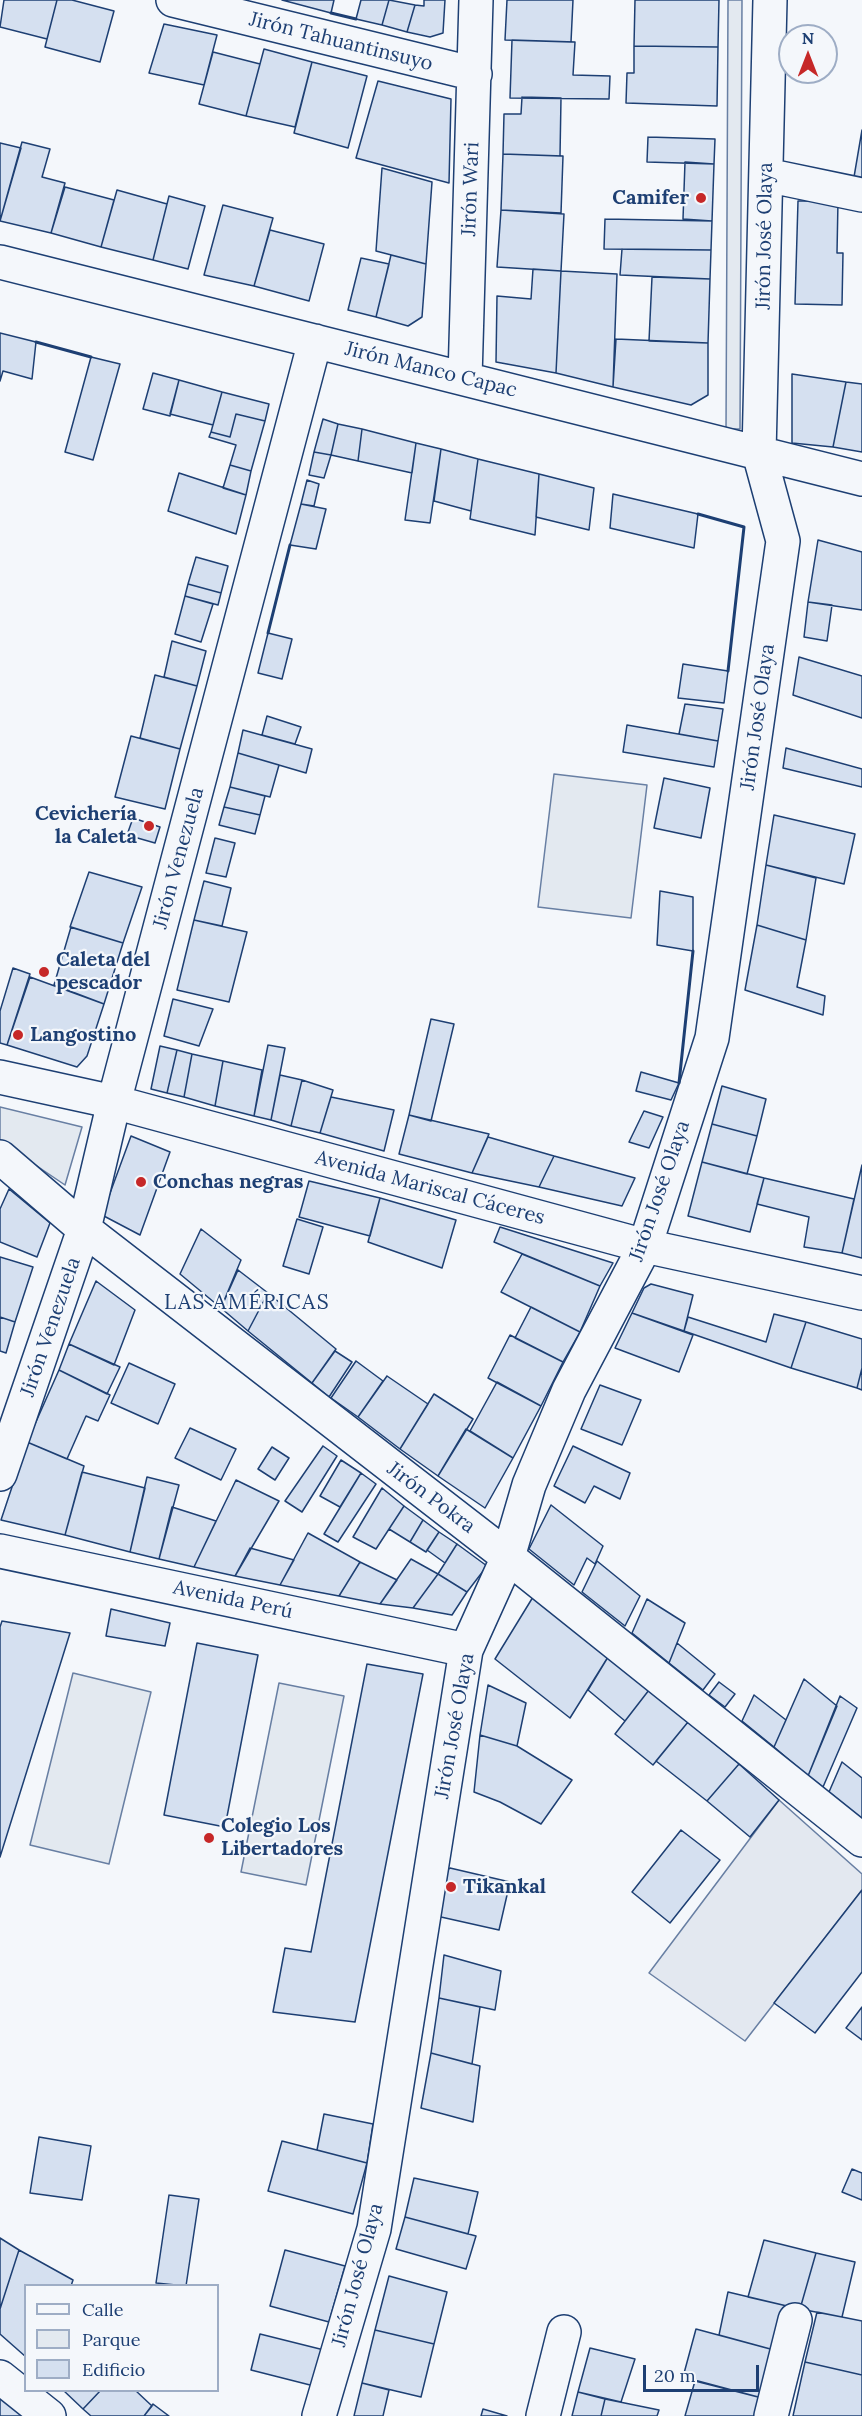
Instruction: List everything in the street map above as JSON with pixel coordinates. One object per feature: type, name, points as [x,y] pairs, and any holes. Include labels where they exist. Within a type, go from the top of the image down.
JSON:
[{"type":"street","name":"Jirón Tahuantinsuyo","points":[[173,0],[475,74]]},
{"type":"street","name":"Jirón Wari","points":[[465,378],[476,0]]},
{"type":"street","name":"Jirón José Olaya","points":[[319,2416],[374,2229],[466,1650],[508,1557],[529,1485],[570,1390],[645,1246],[712,1038],[783,541],[759,453],[770,0]]},
{"type":"street","points":[[766,175],[862,195]]},
{"type":"street","name":"Jirón Manco Capac","points":[[0,262],[862,479]]},
{"type":"street","name":"Jirón Venezuela","points":[[0,1474],[84,1229],[114,1102],[315,341]]},
{"type":"street","name":"Avenida Mariscal Cáceres","points":[[0,1077],[114,1102],[645,1246],[862,1293]]},
{"type":"street","name":"Jirón Pokra","points":[[0,1157],[84,1229],[508,1557],[862,1840]]},
{"type":"street","name":"Avenida Perú","points":[[0,1551],[466,1650]]},
{"type":"street","points":[[771,2416],[795,2320]]},
{"type":"street","points":[[543,2416],[564,2332]]},
{"type":"street","points":[[0,2377],[48,2416]]},
{"type":"green space","points":[[728,0],[742,0],[740,429],[726,429]]},
{"type":"green space","points":[[554,774],[647,785],[631,918],[538,907]]},
{"type":"green space","points":[[0,1107],[82,1127],[65,1185],[0,1141]]},
{"type":"green space","points":[[73,1673],[151,1692],[109,1864],[30,1845]]},
{"type":"green space","points":[[279,1683],[344,1696],[306,1885],[241,1872]]},
{"type":"shaded area","points":[[779,1800],[862,1874],[862,1890],[745,2041],[649,1973]]},
{"type":"building","points":[[4,0],[57,0],[47,39],[0,27]]},
{"type":"building","points":[[57,0],[72,0],[114,11],[100,62],[45,47]]},
{"type":"building","points":[[282,0],[334,0],[331,13]]},
{"type":"building","points":[[361,0],[389,0],[382,25],[356,19]]},
{"type":"building","points":[[389,0],[415,5],[407,32],[382,25]]},
{"type":"building","points":[[424,0],[445,0],[443,33],[430,37],[407,32],[415,5],[424,6]]},
{"type":"building","points":[[507,0],[573,0],[571,42],[505,40]]},
{"type":"building","points":[[635,0],[719,0],[718,47],[634,46]]},
{"type":"building","points":[[164,24],[217,35],[204,85],[149,73]]},
{"type":"building","points":[[512,40],[575,42],[573,75],[610,76],[609,99],[510,98]]},
{"type":"building","points":[[634,46],[718,47],[717,106],[626,103],[627,73],[634,73]]},
{"type":"building","points":[[264,49],[312,62],[295,127],[246,116]]},
{"type":"building","points":[[213,52],[260,64],[246,116],[199,104]]},
{"type":"building","points":[[312,62],[367,76],[348,148],[294,133]]},
{"type":"building","points":[[378,81],[451,99],[449,183],[356,158]]},
{"type":"building","points":[[522,97],[561,98],[560,156],[503,154],[504,114],[521,114]]},
{"type":"building","points":[[862,130],[862,178],[854,177]]},
{"type":"building","points":[[648,137],[715,139],[714,164],[647,162]]},
{"type":"building","points":[[22,142],[50,149],[42,177],[65,183],[51,233],[0,221]]},
{"type":"building","points":[[0,143],[21,148],[0,221]]},
{"type":"building","points":[[503,154],[563,156],[561,213],[501,210]]},
{"type":"building","points":[[685,162],[714,164],[712,221],[683,219]]},
{"type":"building","points":[[382,168],[432,182],[426,264],[376,251]]},
{"type":"building","points":[[65,187],[114,200],[101,247],[51,233]]},
{"type":"building","points":[[117,190],[167,204],[153,260],[101,247]]},
{"type":"building","points":[[169,196],[205,206],[188,269],[153,260]]},
{"type":"building","points":[[798,201],[838,201],[837,253],[843,253],[842,305],[795,304]]},
{"type":"building","points":[[223,205],[273,218],[254,286],[204,275]]},
{"type":"building","points":[[501,210],[564,214],[561,271],[497,267]]},
{"type":"building","points":[[605,219],[712,221],[711,250],[604,249]]},
{"type":"building","points":[[270,230],[324,244],[309,301],[254,286]]},
{"type":"building","points":[[622,249],[711,250],[710,279],[620,275]]},
{"type":"building","points":[[391,255],[426,264],[422,317],[408,326],[376,317]]},
{"type":"building","points":[[361,258],[389,264],[376,317],[348,310]]},
{"type":"building","points":[[533,269],[561,271],[556,373],[496,362],[497,296],[531,299]]},
{"type":"building","points":[[561,271],[617,274],[613,387],[556,373]]},
{"type":"building","points":[[652,277],[710,279],[708,343],[649,341]]},
{"type":"building","points":[[0,333],[36,342],[32,379],[3,371],[0,381]]},
{"type":"building","points":[[616,339],[708,343],[708,395],[691,405],[613,387]]},
{"type":"building","points":[[91,357],[120,364],[93,460],[65,452]]},
{"type":"building","points":[[153,373],[179,380],[170,416],[143,409]]},
{"type":"building","points":[[792,374],[846,382],[833,447],[792,443]]},
{"type":"building","points":[[179,380],[222,392],[213,425],[170,414]]},
{"type":"building","points":[[846,382],[862,384],[862,452],[833,447]]},
{"type":"building","points":[[222,392],[269,404],[265,421],[236,414],[230,437],[211,432]]},
{"type":"building","points":[[236,414],[265,421],[251,471],[230,465],[236,445],[209,437],[211,432],[230,437]]},
{"type":"building","points":[[323,419],[338,424],[331,455],[314,452]]},
{"type":"building","points":[[338,424],[362,429],[358,461],[331,455]]},
{"type":"building","points":[[362,429],[416,443],[412,473],[358,461]]},
{"type":"building","points":[[416,443],[441,449],[430,523],[405,520]]},
{"type":"building","points":[[441,449],[478,459],[471,511],[434,501]]},
{"type":"building","points":[[314,452],[331,455],[324,478],[309,475]]},
{"type":"building","points":[[478,459],[539,474],[535,535],[470,519]]},
{"type":"building","points":[[230,465],[251,471],[246,495],[223,488]]},
{"type":"building","points":[[179,473],[246,495],[236,534],[168,511]]},
{"type":"building","points":[[539,474],[594,488],[589,530],[536,517]]},
{"type":"building","points":[[307,480],[319,484],[314,506],[301,504]]},
{"type":"building","points":[[613,494],[698,514],[694,548],[610,528]]},
{"type":"building","points":[[301,504],[326,509],[316,549],[290,545]]},
{"type":"building","points":[[818,540],[862,552],[862,610],[808,602]]},
{"type":"building","points":[[196,557],[228,566],[221,593],[188,584]]},
{"type":"building","points":[[188,584],[221,593],[218,605],[185,596]]},
{"type":"building","points":[[185,596],[213,604],[201,642],[175,634]]},
{"type":"building","points":[[808,602],[832,605],[827,641],[804,637]]},
{"type":"building","points":[[268,633],[292,639],[282,679],[258,673]]},
{"type":"building","points":[[172,641],[206,651],[197,686],[164,677]]},
{"type":"building","points":[[799,657],[862,676],[862,718],[793,695]]},
{"type":"building","points":[[683,664],[728,671],[724,703],[678,698]]},
{"type":"building","points":[[155,675],[197,686],[180,749],[140,738]]},
{"type":"building","points":[[685,704],[723,709],[718,741],[679,734]]},
{"type":"building","points":[[267,716],[301,727],[295,744],[262,735]]},
{"type":"building","points":[[627,725],[718,741],[714,767],[623,752]]},
{"type":"building","points":[[243,730],[312,749],[306,773],[238,753]]},
{"type":"building","points":[[131,736],[180,749],[165,809],[115,797]]},
{"type":"building","points":[[786,748],[862,769],[862,787],[783,768]]},
{"type":"building","points":[[238,753],[279,765],[270,797],[230,787]]},
{"type":"building","points":[[664,778],[710,788],[701,838],[654,828]]},
{"type":"building","points":[[230,787],[265,796],[260,815],[224,807]]},
{"type":"building","points":[[224,807],[260,815],[255,834],[219,825]]},
{"type":"building","points":[[774,815],[855,834],[844,884],[766,865]]},
{"type":"building","points":[[133,818],[160,827],[155,843],[127,835]]},
{"type":"building","points":[[215,838],[235,843],[226,877],[206,873]]},
{"type":"building","points":[[766,865],[816,878],[806,940],[757,925]]},
{"type":"building","points":[[89,872],[142,887],[123,943],[70,927]]},
{"type":"building","points":[[204,881],[231,888],[222,926],[194,920]]},
{"type":"building","points":[[660,891],[693,897],[693,951],[657,945]]},
{"type":"building","points":[[194,920],[247,932],[229,1002],[177,990]]},
{"type":"building","points":[[757,925],[806,940],[797,987],[825,996],[823,1015],[745,990]]},
{"type":"building","points":[[71,927],[123,943],[104,1004],[54,985]]},
{"type":"building","points":[[13,968],[30,974],[7,1045],[0,1043],[0,1011]]},
{"type":"building","points":[[30,977],[104,1004],[87,1056],[77,1067],[7,1045]]},
{"type":"building","points":[[173,999],[213,1009],[199,1046],[164,1036]]},
{"type":"building","points":[[431,1019],[454,1024],[431,1121],[409,1115]]},
{"type":"building","points":[[268,1045],[285,1048],[271,1120],[254,1116]]},
{"type":"building","points":[[160,1046],[177,1050],[167,1093],[151,1089]]},
{"type":"building","points":[[177,1050],[192,1054],[184,1097],[167,1093]]},
{"type":"building","points":[[192,1054],[223,1061],[215,1106],[184,1097]]},
{"type":"building","points":[[223,1061],[262,1070],[254,1116],[215,1106]]},
{"type":"building","points":[[641,1072],[679,1083],[671,1100],[636,1091]]},
{"type":"building","points":[[280,1075],[302,1080],[291,1126],[271,1120]]},
{"type":"building","points":[[302,1080],[333,1090],[320,1133],[291,1126]]},
{"type":"building","points":[[722,1086],[766,1099],[757,1136],[712,1124]]},
{"type":"building","points":[[331,1097],[394,1110],[384,1151],[320,1133]]},
{"type":"building","points":[[644,1111],[663,1117],[649,1148],[629,1142]]},
{"type":"building","points":[[409,1115],[489,1134],[472,1173],[399,1154]]},
{"type":"building","points":[[712,1124],[757,1136],[747,1174],[702,1162]]},
{"type":"building","points":[[131,1136],[170,1152],[140,1235],[102,1215]]},
{"type":"building","points":[[488,1137],[554,1156],[539,1187],[472,1173]]},
{"type":"building","points":[[554,1156],[635,1178],[622,1206],[539,1187]]},
{"type":"building","points":[[702,1162],[764,1178],[750,1232],[688,1216]]},
{"type":"building","points":[[862,1165],[862,1258],[842,1253]]},
{"type":"building","points":[[764,1178],[854,1199],[842,1253],[804,1247],[809,1217],[757,1204]]},
{"type":"building","points":[[309,1181],[380,1198],[370,1236],[299,1217]]},
{"type":"building","points":[[9,1189],[50,1223],[37,1257],[0,1242],[0,1209]]},
{"type":"building","points":[[380,1198],[456,1220],[442,1268],[368,1242]]},
{"type":"building","points":[[297,1219],[323,1227],[309,1274],[283,1266]]},
{"type":"building","points":[[500,1227],[613,1263],[600,1286],[494,1242]]},
{"type":"building","points":[[201,1229],[241,1260],[221,1308],[180,1274]]},
{"type":"building","points":[[522,1254],[600,1286],[580,1332],[501,1292]]},
{"type":"building","points":[[0,1257],[33,1267],[15,1322],[0,1317]]},
{"type":"building","points":[[238,1270],[268,1293],[248,1331],[221,1308]]},
{"type":"building","points":[[96,1281],[135,1310],[114,1365],[69,1344]]},
{"type":"building","points":[[651,1284],[693,1295],[684,1331],[632,1313],[644,1288]]},
{"type":"building","points":[[268,1293],[336,1349],[312,1383],[248,1331]]},
{"type":"building","points":[[531,1307],[580,1332],[563,1362],[515,1338]]},
{"type":"building","points":[[632,1313],[693,1335],[679,1372],[615,1348]]},
{"type":"building","points":[[774,1314],[806,1322],[791,1368],[684,1331],[688,1317],[766,1342]]},
{"type":"building","points":[[0,1317],[15,1322],[6,1353],[0,1351]]},
{"type":"building","points":[[806,1322],[862,1339],[862,1368],[857,1388],[791,1368]]},
{"type":"building","points":[[510,1335],[563,1362],[541,1406],[488,1378]]},
{"type":"building","points":[[69,1344],[120,1367],[107,1394],[59,1370]]},
{"type":"building","points":[[335,1351],[352,1362],[329,1397],[312,1383]]},
{"type":"building","points":[[356,1361],[383,1381],[358,1417],[331,1398]]},
{"type":"building","points":[[129,1363],[175,1384],[158,1424],[111,1403]]},
{"type":"building","points":[[862,1368],[862,1390],[857,1388]]},
{"type":"building","points":[[59,1370],[110,1395],[98,1421],[86,1416],[67,1459],[27,1442]]},
{"type":"building","points":[[387,1376],[428,1404],[400,1449],[358,1417]]},
{"type":"building","points":[[497,1382],[541,1406],[513,1458],[470,1431]]},
{"type":"building","points":[[600,1385],[641,1400],[622,1445],[581,1429]]},
{"type":"building","points":[[434,1394],[473,1419],[438,1476],[400,1449]]},
{"type":"building","points":[[190,1428],[236,1449],[221,1480],[175,1458]]},
{"type":"building","points":[[466,1429],[513,1458],[485,1508],[438,1476]]},
{"type":"building","points":[[27,1442],[84,1466],[65,1535],[1,1520]]},
{"type":"building","points":[[323,1446],[337,1456],[302,1512],[285,1501]]},
{"type":"building","points":[[573,1446],[630,1473],[620,1499],[594,1486],[585,1503],[554,1486]]},
{"type":"building","points":[[272,1447],[289,1458],[275,1480],[258,1469]]},
{"type":"building","points":[[341,1460],[361,1473],[340,1507],[320,1496]]},
{"type":"building","points":[[82,1472],[145,1488],[130,1552],[65,1535]]},
{"type":"building","points":[[361,1473],[376,1484],[338,1542],[324,1534]]},
{"type":"building","points":[[147,1477],[179,1485],[159,1559],[130,1552]]},
{"type":"building","points":[[236,1480],[279,1501],[235,1576],[194,1567]]},
{"type":"building","points":[[382,1488],[404,1506],[376,1549],[353,1537]]},
{"type":"building","points":[[551,1505],[603,1546],[595,1564],[587,1558],[574,1585],[529,1549]]},
{"type":"building","points":[[404,1506],[423,1520],[410,1542],[389,1529]]},
{"type":"building","points":[[172,1507],[216,1521],[194,1567],[159,1559]]},
{"type":"building","points":[[423,1520],[439,1532],[426,1552],[410,1542]]},
{"type":"building","points":[[439,1532],[457,1544],[445,1563],[427,1550]]},
{"type":"building","points":[[308,1533],[360,1562],[339,1596],[280,1585]]},
{"type":"building","points":[[457,1544],[487,1566],[467,1592],[438,1574]]},
{"type":"building","points":[[250,1548],[294,1560],[280,1585],[235,1576]]},
{"type":"building","points":[[411,1559],[438,1574],[413,1608],[380,1604]]},
{"type":"building","points":[[597,1561],[640,1596],[625,1626],[582,1592]]},
{"type":"building","points":[[360,1562],[397,1580],[380,1604],[339,1596]]},
{"type":"building","points":[[438,1574],[467,1592],[452,1615],[413,1608]]},
{"type":"building","points":[[533,1597],[608,1657],[570,1718],[495,1659]]},
{"type":"building","points":[[647,1599],[685,1623],[669,1663],[632,1633]]},
{"type":"building","points":[[111,1609],[170,1623],[165,1646],[106,1636]]},
{"type":"building","points":[[2,1621],[70,1633],[0,1857],[0,1627]]},
{"type":"building","points":[[197,1643],[258,1655],[225,1827],[164,1815]]},
{"type":"building","points":[[677,1643],[715,1674],[703,1690],[669,1663]]},
{"type":"building","points":[[608,1657],[649,1690],[625,1721],[588,1690]]},
{"type":"building","points":[[367,1664],[423,1674],[355,2022],[273,2012],[285,1948],[311,1952]]},
{"type":"building","points":[[804,1679],[837,1706],[808,1776],[774,1747]]},
{"type":"building","points":[[719,1682],[735,1694],[725,1707],[709,1695]]},
{"type":"building","points":[[488,1685],[526,1703],[517,1746],[480,1735]]},
{"type":"building","points":[[649,1690],[688,1722],[653,1765],[615,1734]]},
{"type":"building","points":[[754,1695],[786,1720],[774,1747],[742,1721]]},
{"type":"building","points":[[840,1696],[857,1708],[823,1787],[808,1776]]},
{"type":"building","points":[[688,1722],[739,1764],[707,1801],[656,1761]]},
{"type":"building","points":[[480,1735],[517,1746],[572,1780],[541,1824],[500,1802],[474,1792]]},
{"type":"building","points":[[842,1762],[862,1778],[862,1819],[829,1792]]},
{"type":"building","points":[[739,1764],[779,1800],[750,1837],[707,1801]]},
{"type":"building","points":[[681,1830],[720,1860],[670,1923],[632,1892]]},
{"type":"building","points":[[450,1868],[510,1882],[499,1930],[441,1917],[438,1912],[441,1876]]},
{"type":"building","points":[[862,1890],[862,1972],[815,2033],[774,2003]]},
{"type":"building","points":[[444,1955],[501,1971],[495,2010],[439,1998]]},
{"type":"building","points":[[439,1998],[480,2007],[472,2064],[431,2053]]},
{"type":"building","points":[[862,2007],[862,2040],[846,2028]]},
{"type":"building","points":[[431,2053],[480,2066],[473,2122],[421,2108]]},
{"type":"building","points":[[324,2114],[373,2124],[367,2163],[317,2150]]},
{"type":"building","points":[[39,2137],[91,2146],[82,2200],[30,2193]]},
{"type":"building","points":[[282,2141],[367,2163],[353,2214],[268,2191]]},
{"type":"building","points":[[852,2169],[862,2173],[862,2200],[842,2192]]},
{"type":"building","points":[[414,2178],[478,2192],[468,2234],[405,2217]]},
{"type":"building","points":[[169,2195],[199,2199],[186,2284],[156,2283]]},
{"type":"building","points":[[405,2217],[476,2236],[466,2269],[396,2249]]},
{"type":"building","points":[[0,2238],[19,2250],[0,2309]]},
{"type":"building","points":[[764,2240],[816,2253],[800,2309],[748,2297]]},
{"type":"building","points":[[19,2250],[73,2280],[72,2284],[24,2284],[24,2355],[0,2334],[0,2309]]},
{"type":"building","points":[[285,2250],[345,2266],[329,2322],[270,2306]]},
{"type":"building","points":[[816,2253],[855,2262],[842,2317],[800,2309]]},
{"type":"building","points":[[389,2276],[447,2292],[434,2344],[375,2330]]},
{"type":"building","points":[[728,2292],[787,2306],[774,2350],[719,2335]]},
{"type":"building","points":[[817,2312],[862,2321],[862,2375],[805,2362]]},
{"type":"building","points":[[696,2329],[774,2350],[762,2398],[683,2377]]},
{"type":"building","points":[[375,2330],[434,2344],[421,2397],[362,2383]]},
{"type":"building","points":[[260,2334],[324,2350],[314,2386],[251,2370]]},
{"type":"building","points":[[590,2348],[635,2359],[621,2402],[578,2392]]},
{"type":"building","points":[[805,2362],[862,2375],[862,2416],[793,2416]]},
{"type":"building","points":[[695,2381],[762,2398],[757,2416],[685,2416]]},
{"type":"building","points":[[362,2383],[389,2390],[383,2416],[354,2416]]},
{"type":"building","points":[[65,2392],[99,2392],[83,2409]]},
{"type":"building","points":[[99,2392],[137,2392],[152,2406],[144,2416],[91,2416],[83,2409]]},
{"type":"building","points":[[578,2392],[605,2399],[601,2416],[572,2416]]},
{"type":"building","points":[[0,2393],[24,2413],[22,2416],[0,2416]]},
{"type":"building","points":[[605,2399],[659,2410],[657,2416],[601,2416]]},
{"type":"building","points":[[153,2404],[169,2416],[144,2416]]},
{"type":"building","points":[[483,2409],[507,2416],[481,2416]]},
{"type":"wall","points":[[331,13],[356,19]]},
{"type":"wall","points":[[36,342],[91,357]]},
{"type":"wall","points":[[698,514],[744,527],[728,671]]},
{"type":"wall","points":[[268,633],[290,545]]},
{"type":"wall","points":[[679,1083],[693,951]]},
{"type":"place","name":"Camifer","points":[[701,198]]},
{"type":"place","name":"Cevichería la Caleta","points":[[149,826]]},
{"type":"place","name":"Caleta del pescador","points":[[44,972]]},
{"type":"place","name":"Langostino","points":[[18,1035]]},
{"type":"place","name":"Conchas negras","points":[[141,1182]]},
{"type":"place","name":"Colegio Los Libertadores","points":[[209,1838]]},
{"type":"place","name":"Tikankal","points":[[451,1887]]},
{"type":"district","name":"LAS AMÉRICAS","points":[[247,1303]]}]
